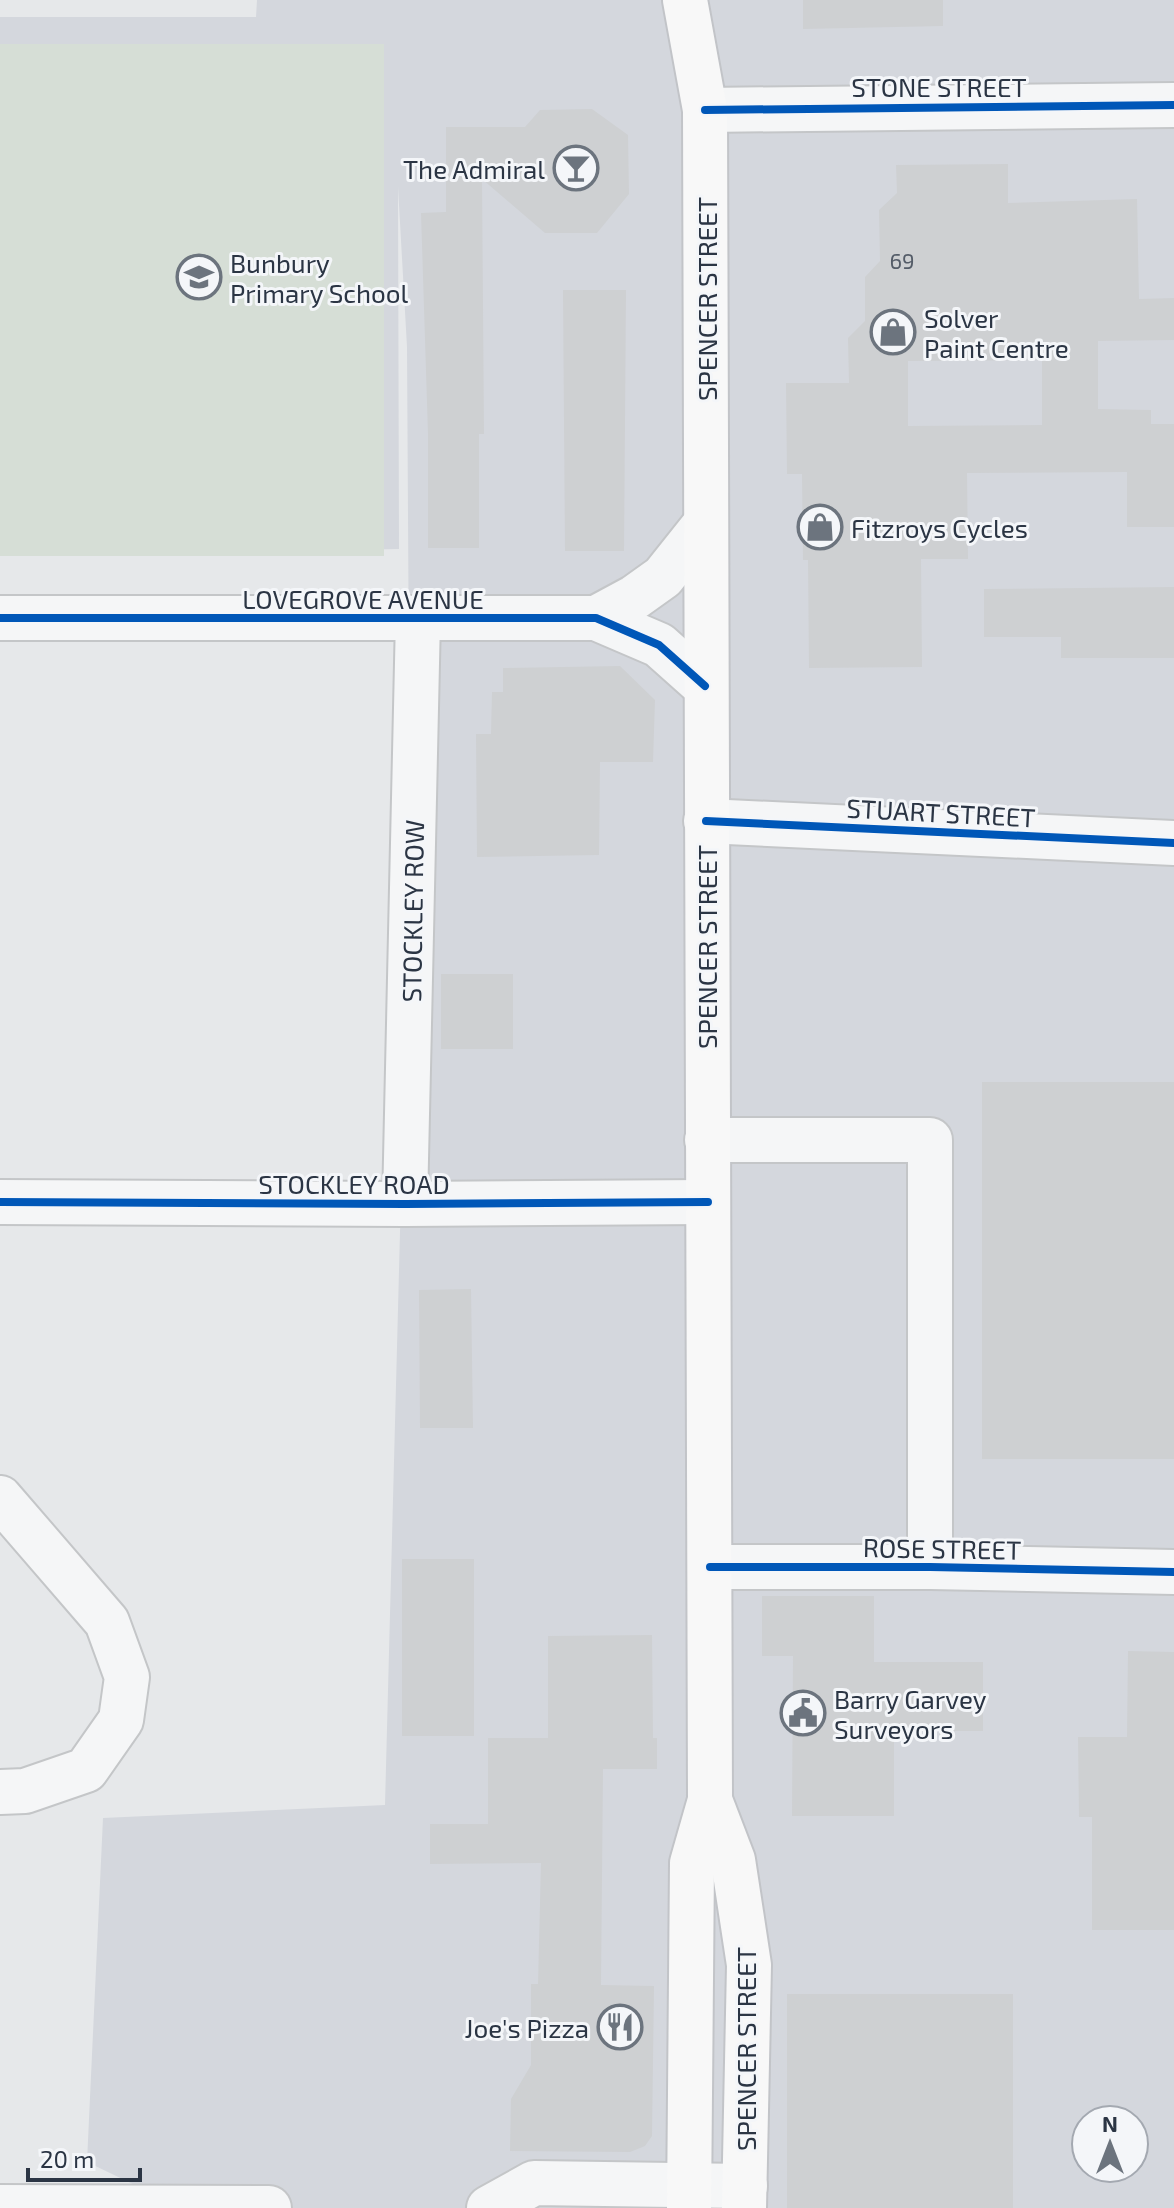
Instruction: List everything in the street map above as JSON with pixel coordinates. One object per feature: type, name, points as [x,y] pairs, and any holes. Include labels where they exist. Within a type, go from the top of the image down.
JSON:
[{"type":"main road","name":"SPENCER STREET","points":[[685,0],[705,110],[710,1567],[710,1800],[692,1863],[689,2197]]},
{"type":"main road","name":"SPENCER STREET","points":[[710,1800],[733,1860],[749,1965],[744,2197]]},
{"type":"street","name":"STONE STREET","points":[[705,110],[1174,105]]},
{"type":"street","name":"LOVEGROVE AVENUE","points":[[596,618],[635,597],[663,577],[706,523]]},
{"type":"street","name":"LOVEGROVE AVENUE","points":[[0,618],[596,618],[659,645],[705,686]]},
{"type":"street","name":"STOCKLEY ROW","points":[[405,1204],[418,618]]},
{"type":"street","name":"STUART STREET","points":[[706,821],[1174,843]]},
{"type":"street","points":[[707,1140],[930,1140],[930,1567]]},
{"type":"street","name":"STOCKLEY ROAD","points":[[0,1202],[708,1202]]},
{"type":"street","points":[[0,1498],[107,1622],[127,1677],[121,1720],[86,1770],[25,1791],[0,1792]]},
{"type":"street","name":"ROSE STREET","points":[[710,1567],[1174,1572]]},
{"type":"street","points":[[489,2208],[534,2183],[689,2197],[744,2197]]},
{"type":"street","points":[[0,2207],[269,2208]]},
{"type":"shaded area","points":[[257,0],[1174,0],[1174,2208],[183,2208],[87,2162],[103,1818],[385,1805],[410,851],[407,347],[398,187],[399,549],[348,550],[0,533],[0,17],[256,17]]},
{"type":"shaded area","name":"Bunbury Primary School","points":[[0,44],[384,44],[384,556],[0,556]]},
{"type":"building","points":[[803,0],[943,0],[943,26],[803,29]]},
{"type":"building","points":[[592,109],[628,135],[629,194],[597,233],[545,233],[482,179],[484,434],[479,434],[479,548],[428,548],[421,213],[446,212],[446,127],[525,127],[540,110]]},
{"type":"building","points":[[1008,164],[1008,203],[1137,199],[1139,299],[1174,298],[1174,340],[1098,341],[1098,409],[1151,410],[1151,424],[1174,424],[1174,527],[1127,527],[1127,472],[967,473],[968,559],[921,559],[922,667],[809,668],[808,560],[803,560],[802,474],[787,474],[786,383],[849,383],[848,338],[865,321],[865,277],[880,261],[879,210],[897,193],[896,165]],"holes":[[[1042,360],[1042,425],[908,426],[908,361]]]},
{"type":"building","points":[[563,290],[626,290],[624,551],[565,551]]},
{"type":"building","points":[[1174,587],[1174,658],[1061,658],[1061,637],[984,637],[984,589]]},
{"type":"building","points":[[620,666],[655,700],[653,762],[600,762],[599,855],[477,857],[476,734],[491,734],[492,692],[503,692],[503,668]]},
{"type":"building","points":[[441,974],[513,974],[513,1049],[441,1049]]},
{"type":"building","points":[[982,1082],[1174,1082],[1174,1459],[982,1459]]},
{"type":"building","points":[[471,1289],[473,1428],[420,1428],[419,1290]]},
{"type":"building","points":[[402,1559],[474,1559],[474,1736],[402,1736]]},
{"type":"building","points":[[762,1596],[874,1596],[874,1662],[983,1662],[983,1731],[894,1731],[894,1816],[792,1816],[793,1656],[762,1656]]},
{"type":"building","points":[[652,1635],[653,1738],[657,1738],[657,1769],[603,1769],[601,1985],[654,1986],[652,2136],[645,2146],[630,2152],[510,2151],[511,2099],[531,2065],[531,1984],[538,1984],[541,1863],[430,1864],[430,1824],[488,1824],[488,1738],[548,1738],[548,1636]]},
{"type":"building","points":[[1128,1651],[1174,1652],[1174,1930],[1092,1930],[1092,1817],[1079,1817],[1078,1737],[1127,1737]]},
{"type":"building","points":[[787,1994],[1013,1994],[1013,2208],[787,2208]]},
{"type":"cycle path","points":[[705,110],[1174,105]]},
{"type":"cycle path","points":[[0,618],[596,618],[659,645],[705,686]]},
{"type":"cycle path","points":[[706,821],[1174,843]]},
{"type":"cycle path","points":[[0,1202],[708,1202]]},
{"type":"cycle path","points":[[710,1567],[1174,1572]]},
{"type":"place","name":"The Admiral","points":[[576,168]]},
{"type":"place","name":"Bunbury Primary School","points":[[199,277]]},
{"type":"place","name":"Solver Paint Centre","points":[[893,332]]},
{"type":"place","name":"Fitzroys Cycles","points":[[820,527]]},
{"type":"place","name":"Barry Garvey Surveyors","points":[[803,1713]]},
{"type":"place","name":"Joe's Pizza","points":[[620,2027]]}]
